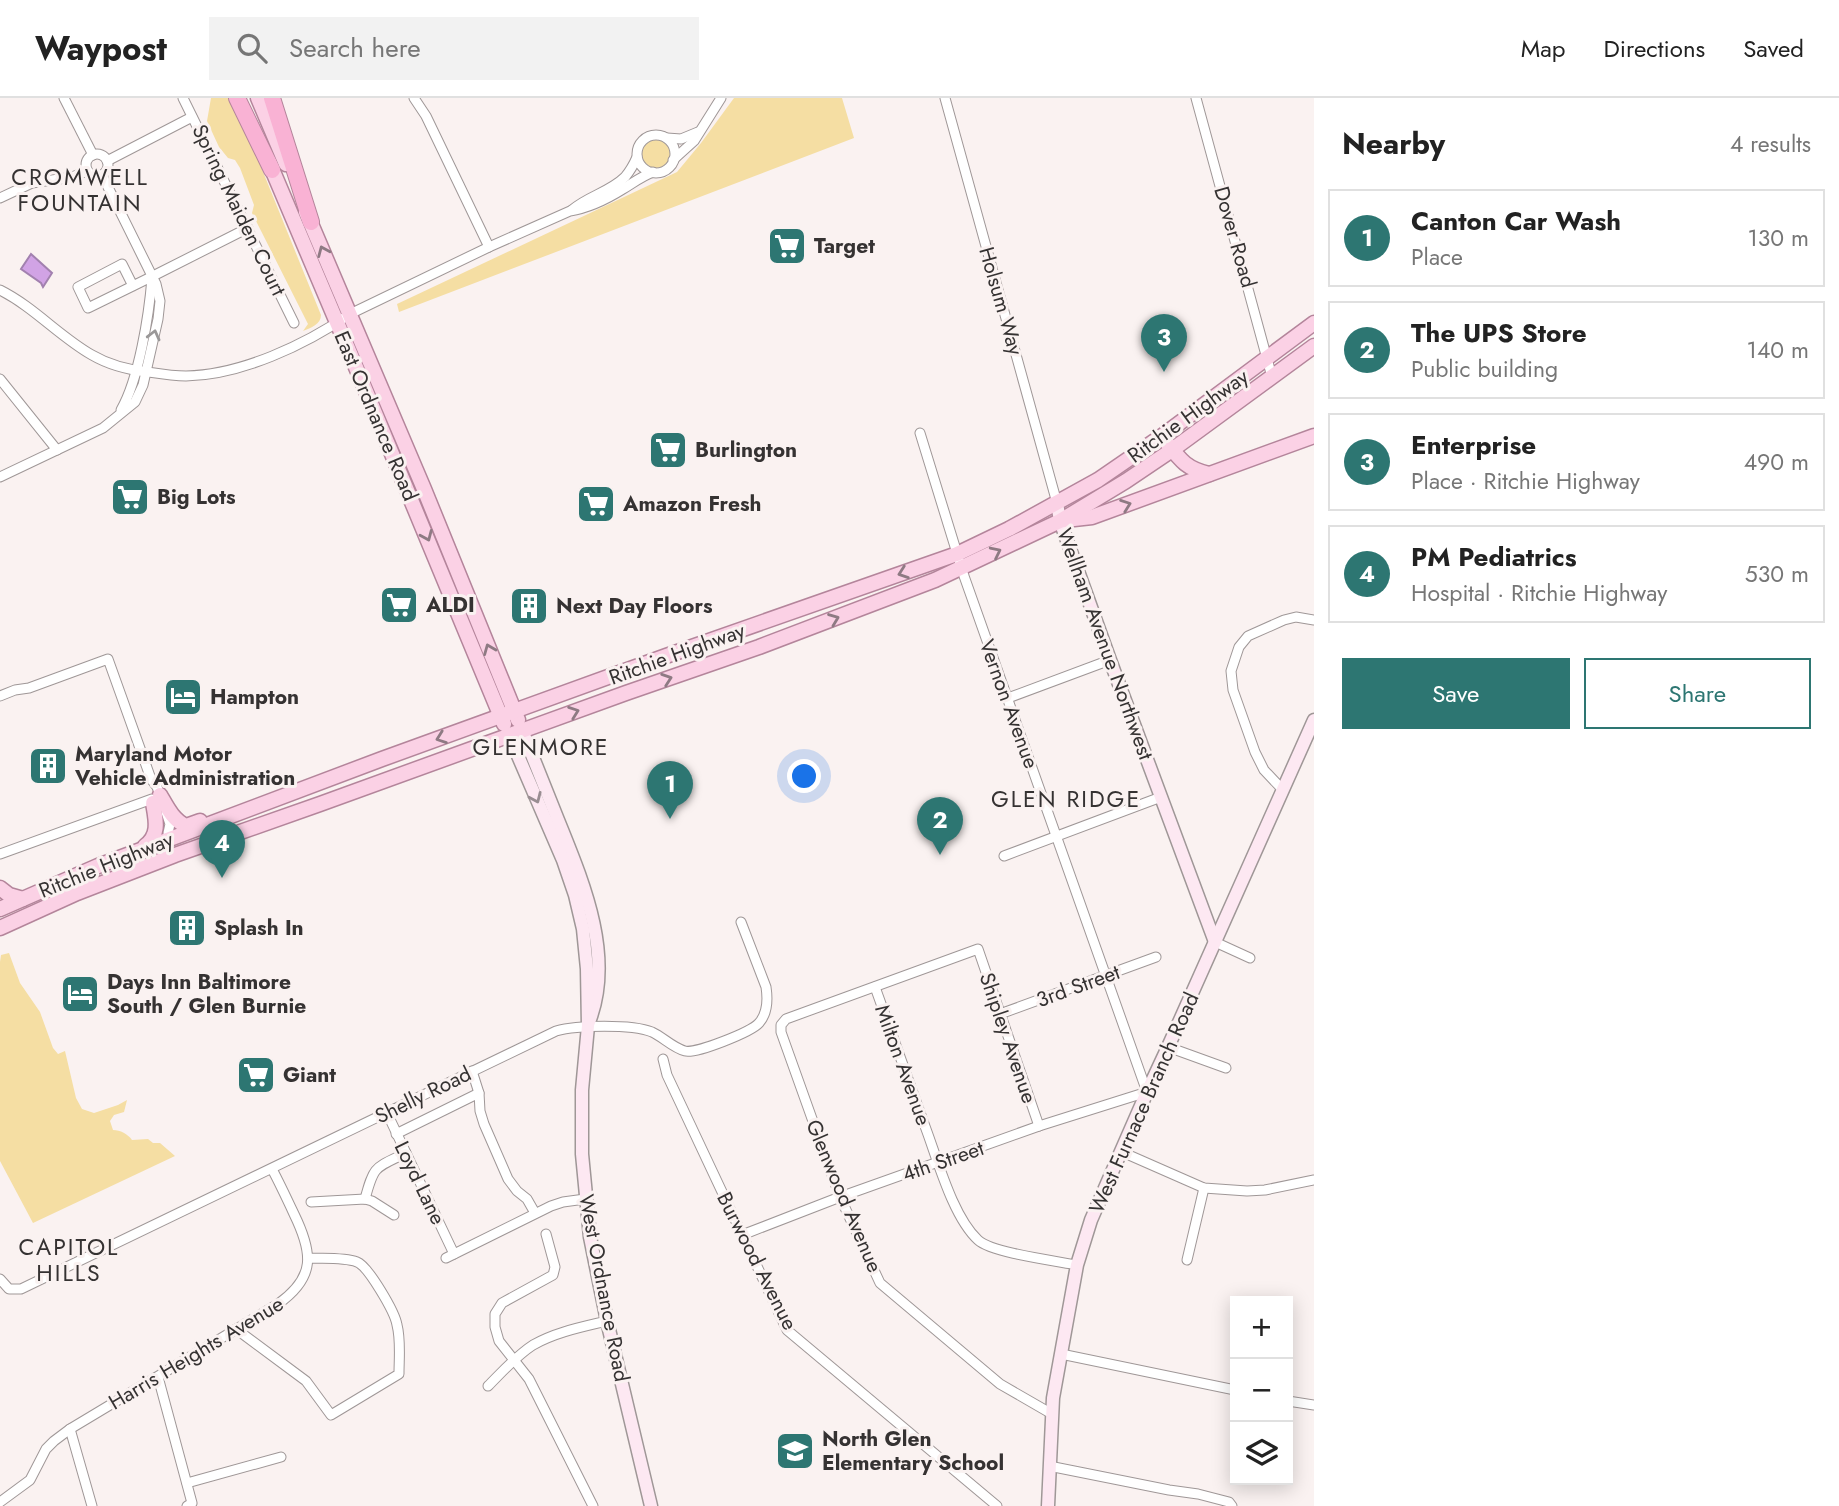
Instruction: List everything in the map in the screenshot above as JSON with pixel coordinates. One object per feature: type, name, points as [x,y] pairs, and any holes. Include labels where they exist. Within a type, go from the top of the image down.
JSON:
[{"type":"highway","points":[[240,98],[272,170]]},
{"type":"highway","points":[[272,98],[311,222]]},
{"type":"main road","name":"East Ordnance Road","points":[[258,98],[429,501],[507,714]]},
{"type":"main road","name":"East Ordnance Road","points":[[272,170],[515,733]]},
{"type":"main road","name":"Ritchie Highway","points":[[0,928],[175,855],[886,600],[1098,480],[1314,323]]},
{"type":"main road","name":"Ritchie Highway","points":[[0,909],[169,836],[229,817],[666,656],[959,561],[1060,521],[1172,450],[1312,346]]},
{"type":"main road","points":[[1162,436],[1188,468],[1209,474]]},
{"type":"main road","points":[[1060,521],[1092,517],[1314,436]]},
{"type":"main road","points":[[271,821],[289,807],[331,789],[334,778]]},
{"type":"main road","points":[[155,799],[179,823],[186,826],[214,817],[229,817]]},
{"type":"main road","points":[[138,851],[151,841],[157,831],[155,799]]},
{"type":"main road","points":[[0,888],[9,895],[23,898]]},
{"type":"main road","points":[[0,918],[25,906],[37,892]]},
{"type":"street","points":[[64,98],[93,155]]},
{"type":"street","name":"Spring Maiden Court","points":[[183,98],[294,323]]},
{"type":"street","points":[[414,98],[426,116],[489,247]]},
{"type":"street","points":[[0,290],[94,356],[141,371],[188,376],[225,371],[267,358],[350,314],[489,247],[570,211],[584,208],[620,191],[646,174],[664,170],[694,141],[722,98]]},
{"type":"street","name":"Holsum Way","points":[[945,98],[1057,503]]},
{"type":"street","name":"Dover Road","points":[[1196,98],[1272,377]]},
{"type":"street","points":[[107,161],[192,117]]},
{"type":"street","points":[[653,172],[643,167],[638,157],[638,149],[644,139],[658,135],[681,139],[698,132]]},
{"type":"street","points":[[667,138],[673,146],[673,160]]},
{"type":"street","points":[[93,155],[103,156],[107,161],[107,170],[102,175],[92,175],[87,171],[87,160],[93,155]]},
{"type":"street","points":[[570,211],[621,180],[638,157]]},
{"type":"street","points":[[0,198],[32,183],[72,177],[87,171]]},
{"type":"street","points":[[0,477],[103,428],[118,416],[141,371],[152,276],[102,175]]},
{"type":"street","points":[[133,286],[122,264],[78,287],[88,308],[133,286],[248,228]]},
{"type":"street","points":[[0,379],[57,450]]},
{"type":"street","name":"Vernon Avenue","points":[[920,433],[959,561],[1147,1092]]},
{"type":"street","name":"Wellham Avenue Northwest","points":[[1057,503],[1060,521],[1214,942]]},
{"type":"street","points":[[1282,789],[1264,771],[1255,752],[1233,690],[1231,671],[1239,647],[1248,636],[1296,617],[1314,620]]},
{"type":"street","points":[[0,696],[108,659],[151,779],[155,799],[170,824],[169,836]]},
{"type":"street","points":[[1008,698],[1110,660]]},
{"type":"street","name":"West Furnace Branch Road","points":[[1048,1506],[1052,1414],[1061,1354],[1077,1265],[1091,1220],[1282,789],[1313,727]]},
{"type":"street","name":"West Ordnance Road","points":[[515,733],[576,864],[589,902],[599,966],[596,1004],[588,1026],[581,1124],[585,1199],[607,1321],[650,1506]]},
{"type":"street","points":[[1003,856],[1161,797]]},
{"type":"street","points":[[0,855],[155,799]]},
{"type":"street","name":"Shelly Road","points":[[0,1279],[9,1289],[21,1289],[545,1035],[566,1028],[588,1026],[637,1029],[652,1032],[684,1051],[695,1052],[750,1031],[764,1016],[767,997],[766,987],[741,922]]},
{"type":"street","points":[[1214,942],[1250,958]]},
{"type":"street","name":"Shipley Avenue","points":[[875,986],[978,949],[1039,1126]]},
{"type":"street","name":"3rd Street","points":[[1000,1014],[1156,957]]},
{"type":"street","name":"Glenwood Avenue","points":[[875,986],[786,1019],[781,1025],[781,1032],[840,1197],[880,1283],[1000,1384],[1052,1414]]},
{"type":"street","name":"Milton Avenue","points":[[875,986],[938,1162],[957,1208],[979,1242],[997,1250],[1077,1265]]},
{"type":"street","points":[[1168,1047],[1226,1068]]},
{"type":"street","name":"Burwood Avenue","points":[[663,1059],[667,1074],[787,1330],[997,1506]]},
{"type":"street","points":[[472,1071],[484,1124],[508,1179],[527,1199],[535,1213],[563,1202],[585,1199]]},
{"type":"street","name":"4th Street","points":[[742,1235],[1039,1126],[1147,1092]]},
{"type":"street","points":[[396,1134],[479,1093]]},
{"type":"street","name":"Loyd Lane","points":[[387,1113],[450,1256],[535,1213]]},
{"type":"street","points":[[1122,1152],[1204,1188],[1247,1191],[1314,1180]]},
{"type":"street","points":[[365,1199],[373,1172],[406,1153]]},
{"type":"street","points":[[236,1329],[306,1381],[331,1415],[399,1374],[398,1326],[366,1268],[356,1262],[308,1258],[303,1232],[272,1169]]},
{"type":"street","points":[[1187,1260],[1204,1188]]},
{"type":"street","points":[[312,1202],[365,1199],[394,1215]]},
{"type":"street","points":[[546,1234],[555,1267],[552,1275],[502,1303],[495,1314],[495,1327],[499,1341],[529,1378],[593,1506]]},
{"type":"street","name":"Harris Heights Avenue","points":[[2,1501],[30,1480],[46,1449],[70,1429],[278,1304],[295,1291],[303,1278],[308,1258]]},
{"type":"street","points":[[488,1386],[515,1359],[550,1336],[607,1321]]},
{"type":"street","points":[[1061,1354],[1230,1390]]},
{"type":"street","points":[[158,1377],[187,1483],[189,1504]]},
{"type":"street","points":[[1293,1402],[1314,1405]]},
{"type":"street","points":[[70,1429],[92,1506]]},
{"type":"street","points":[[187,1483],[281,1457]]},
{"type":"street","points":[[1049,1466],[1198,1494],[1232,1506]]},
{"type":"shaded area","points":[[211,98],[228,98],[255,152],[321,315],[317,323],[306,330],[303,331],[308,324],[252,213],[254,205],[240,168],[235,160],[228,158],[219,147],[207,121]]},
{"type":"shaded area","points":[[734,98],[842,98],[854,138],[399,312],[397,304],[677,172]]},
{"type":"shaded area","points":[[656,140],[666,144],[670,154],[666,164],[656,168],[646,164],[642,154],[646,144]]},
{"type":"shaded area","points":[[31,254],[52,273],[43,287],[21,269]]},
{"type":"shaded area","points":[[9,953],[20,983],[40,1012],[53,1048],[58,1054],[65,1051],[76,1098],[82,1109],[94,1113],[127,1100],[124,1112],[114,1115],[110,1121],[113,1130],[124,1133],[132,1140],[148,1139],[153,1143],[160,1143],[175,1156],[33,1223],[0,1161],[0,962],[1,955]]},
{"type":"place","name":"Target","points":[[787,246]]},
{"type":"place","name":"Enterprise","points":[[1164,372]]},
{"type":"place","name":"Burlington","points":[[668,450]]},
{"type":"place","name":"Big Lots","points":[[130,497]]},
{"type":"place","name":"Amazon Fresh","points":[[596,504]]},
{"type":"place","name":"ALDI","points":[[399,605]]},
{"type":"place","name":"Next Day Floors","points":[[529,606]]},
{"type":"place","name":"Hampton","points":[[183,697]]},
{"type":"place","name":"Maryland Motor Vehicle Administration","points":[[48,766]]},
{"type":"place","name":"Canton Car Wash","points":[[670,819]]},
{"type":"place","name":"The UPS Store","points":[[940,855]]},
{"type":"place","name":"PM Pediatrics","points":[[222,878]]},
{"type":"place","name":"Splash In","points":[[187,928]]},
{"type":"place","name":"Days Inn Baltimore South / Glen Burnie","points":[[80,994]]},
{"type":"place","name":"Giant","points":[[256,1075]]},
{"type":"place","name":"North Glen Elementary School","points":[[795,1451]]},
{"type":"district","name":"CROMWELL FOUNTAIN","points":[[80,190]]},
{"type":"district","name":"GLENMORE","points":[[541,747]]},
{"type":"district","name":"GLEN RIDGE","points":[[1066,799]]},
{"type":"district","name":"CAPITOL HILLS","points":[[69,1260]]}]
